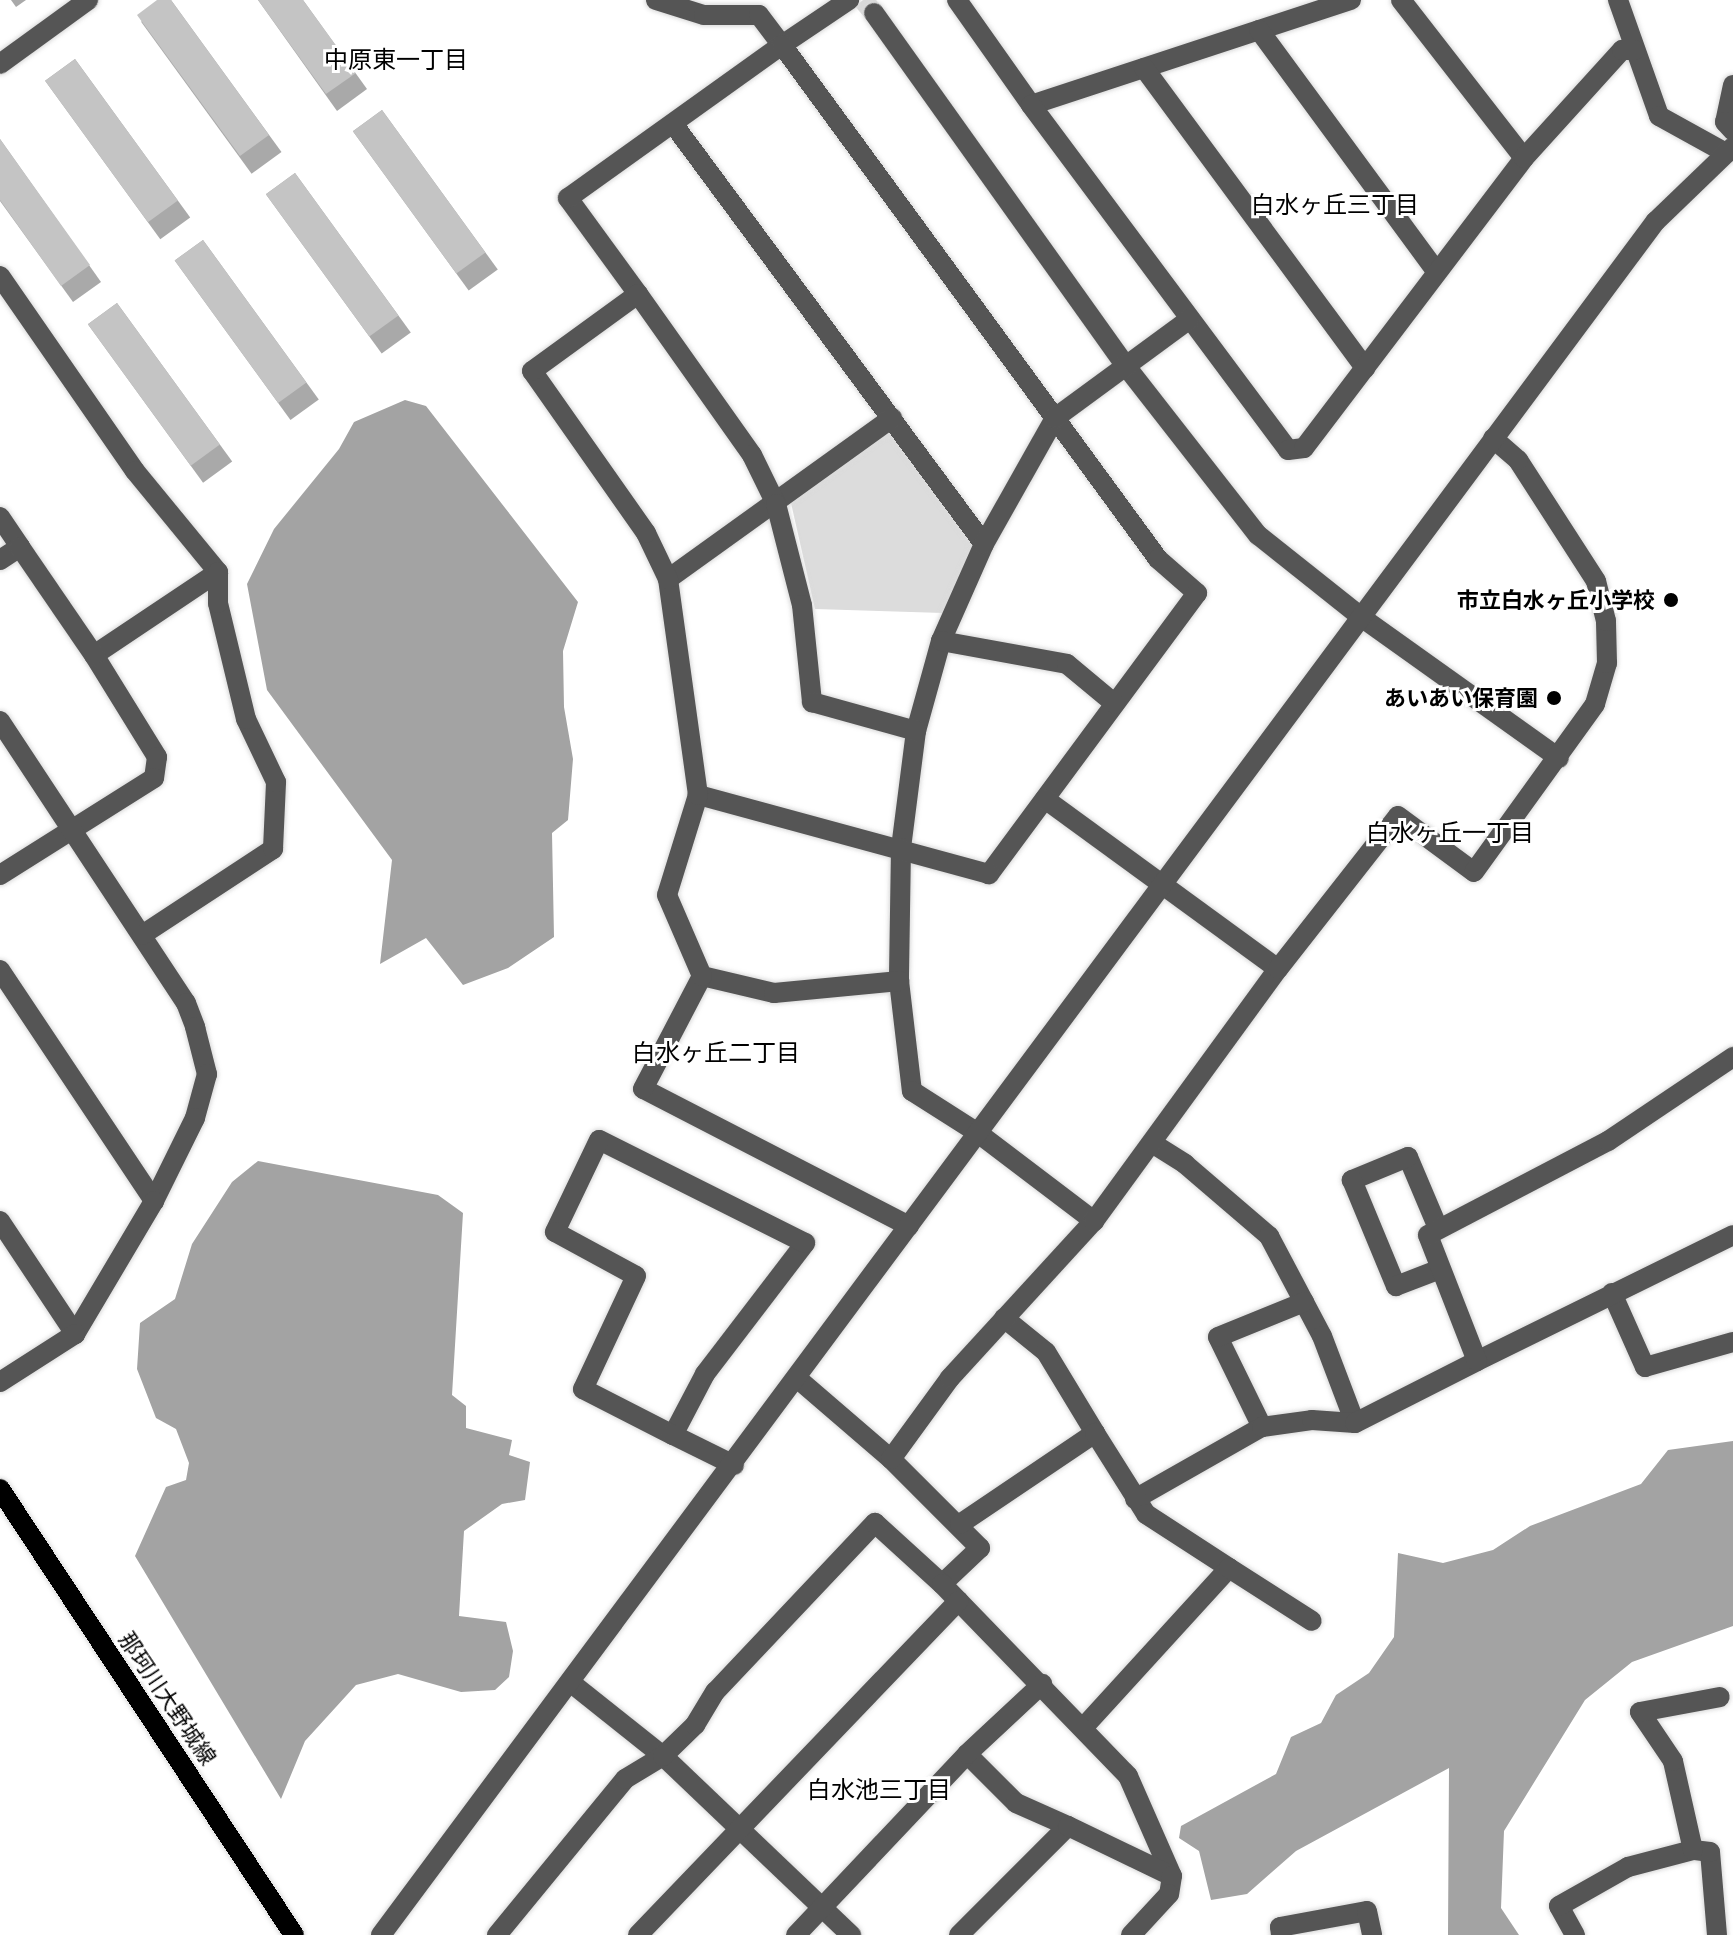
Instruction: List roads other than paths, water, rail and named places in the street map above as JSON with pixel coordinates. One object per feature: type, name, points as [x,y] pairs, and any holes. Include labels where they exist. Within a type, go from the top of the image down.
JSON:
[{"type":"main road","name":"那珂川大野城線","points":[[0,1489],[294,1935]]},
{"type":"street","points":[[0,64],[88,0]]},
{"type":"street","points":[[656,0],[704,15],[759,15],[1158,559],[1197,593],[989,874],[698,795]]},
{"type":"street","points":[[849,0],[568,198],[752,455],[776,504],[802,605],[812,702],[916,731]]},
{"type":"street","points":[[957,0],[1031,105],[1288,450],[1304,448],[1524,158],[1622,50],[1635,50]]},
{"type":"street","points":[[1031,105],[1351,0]]},
{"type":"street","points":[[1401,0],[1524,158]]},
{"type":"street","points":[[381,1935],[798,1379],[1656,221],[1729,150],[1659,116],[1618,0]]},
{"type":"street","points":[[874,13],[1125,365],[1258,535],[1361,617],[1559,758]]},
{"type":"street","points":[[1259,30],[1437,272]]},
{"type":"street","points":[[1144,68],[1365,368]]},
{"type":"street","points":[[1733,85],[1725,122],[1733,131]]},
{"type":"street","points":[[674,125],[984,544]]},
{"type":"street","points":[[0,276],[135,471],[218,572],[218,603],[246,719],[276,782],[273,849],[142,935]]},
{"type":"street","points":[[638,294],[532,371],[646,533],[668,579],[698,795],[667,895],[702,976]]},
{"type":"street","points":[[1094,1221],[978,1133],[912,1091],[899,981],[901,848],[916,731],[941,641],[984,544],[1055,418],[1190,319]]},
{"type":"street","points":[[668,579],[892,418]]},
{"type":"street","points":[[891,1459],[950,1378],[1094,1221],[1278,969],[1398,816],[1474,872],[1595,704],[1607,663],[1606,621],[1596,581],[1518,460],[1493,438]]},
{"type":"street","points":[[0,517],[94,655],[157,757],[154,778],[0,875]]},
{"type":"street","points":[[0,560],[20,547]]},
{"type":"street","points":[[94,655],[218,572]]},
{"type":"street","points":[[941,641],[1067,664],[1115,704]]},
{"type":"street","points":[[0,721],[186,1003],[207,1074],[195,1118],[154,1201],[75,1334],[0,1382]]},
{"type":"street","points":[[1045,799],[1278,969]]},
{"type":"street","points":[[0,970],[154,1201]]},
{"type":"street","points":[[702,976],[774,993],[899,981]]},
{"type":"street","points":[[702,976],[643,1089],[909,1226]]},
{"type":"street","points":[[1477,1361],[1428,1235],[1608,1141],[1733,1057]]},
{"type":"street","points":[[673,1435],[705,1374],[805,1243],[599,1140],[555,1232],[636,1276],[583,1389],[673,1435],[734,1465]]},
{"type":"street","points":[[1152,1143],[1185,1164],[1269,1236],[1304,1302],[1355,1423]]},
{"type":"street","points":[[1438,1228],[1408,1157],[1352,1180],[1396,1286],[1440,1269]]},
{"type":"street","points":[[0,1221],[75,1334]]},
{"type":"street","points":[[1135,1499],[1262,1427],[1312,1420],[1355,1423],[1733,1235]]},
{"type":"street","points":[[1612,1293],[1645,1367],[1733,1342]]},
{"type":"street","points":[[1262,1427],[1218,1337],[1304,1302]]},
{"type":"street","points":[[1004,1318],[1046,1352],[1146,1514],[1312,1621]]},
{"type":"street","points":[[798,1379],[891,1459],[960,1524],[980,1548],[942,1584]]},
{"type":"street","points":[[960,1524],[1095,1433]]},
{"type":"street","points":[[497,1935],[625,1779],[663,1756],[695,1725],[715,1692],[875,1523],[942,1584],[1084,1727],[1128,1776],[1172,1876],[1169,1894],[1131,1935]]},
{"type":"street","points":[[1084,1727],[1229,1568]]},
{"type":"street","points":[[638,1935],[958,1601]]},
{"type":"street","points":[[570,1682],[663,1756],[851,1935]]},
{"type":"street","points":[[796,1935],[967,1754],[1042,1684]]},
{"type":"street","points":[[1693,1850],[1673,1761],[1640,1712],[1720,1697]]},
{"type":"street","points":[[967,1754],[1016,1803],[1172,1876]]},
{"type":"street","points":[[959,1935],[1068,1826]]},
{"type":"street","points":[[1575,1935],[1559,1906],[1628,1867],[1693,1850],[1710,1852],[1717,1935]]},
{"type":"street","points":[[1281,1935],[1280,1927],[1367,1911],[1372,1935]]},
{"type":"tunnel","points":[[863,0],[874,13]]},
{"type":"place","name":"市立白水ヶ丘小学校","points":[[1671,600]]},
{"type":"place","name":"あいあい保育園","points":[[1554,698]]},
{"type":"district","name":"中原東一丁目","points":[[396,59]]},
{"type":"district","name":"白水ヶ丘三丁目","points":[[1335,204]]},
{"type":"district","name":"白水ヶ丘一丁目","points":[[1450,832]]},
{"type":"district","name":"白水ヶ丘二丁目","points":[[716,1052]]},
{"type":"district","name":"白水池三丁目","points":[[879,1789]]}]
